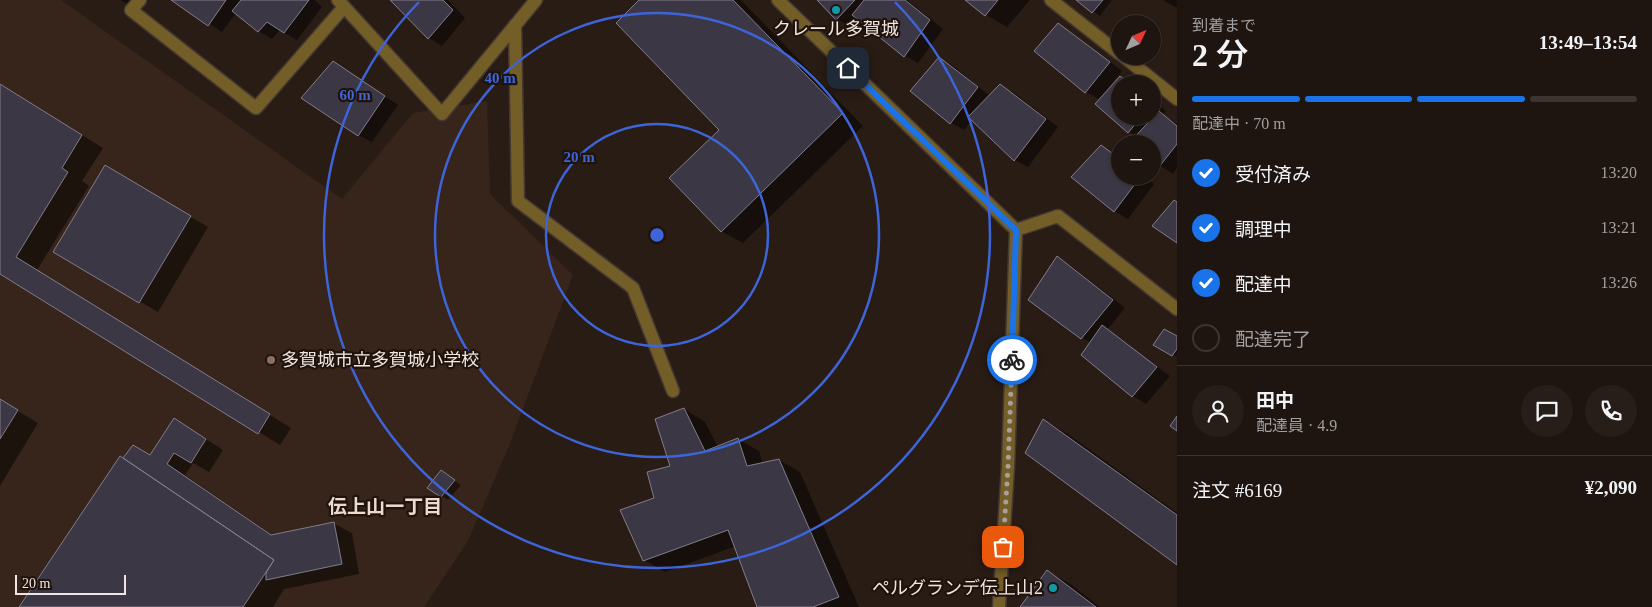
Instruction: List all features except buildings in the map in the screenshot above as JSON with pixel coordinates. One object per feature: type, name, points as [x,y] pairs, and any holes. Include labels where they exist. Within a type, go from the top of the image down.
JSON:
[{"type":"street","points":[[140,0],[131,10],[256,108],[341,4],[442,114],[536,0]]},
{"type":"street","points":[[778,0],[1016,230],[1008,467],[999,607]]},
{"type":"street","points":[[1051,0],[1111,47]]},
{"type":"street","points":[[515,26],[518,201],[633,288],[673,391]]},
{"type":"street","points":[[1134,65],[1177,99]]},
{"type":"street","points":[[1016,230],[1058,216],[1177,310]]},
{"type":"shaded area","name":"多賀城市立多賀城小学校","points":[[0,0],[61,0],[342,199],[413,113],[487,101],[490,194],[573,275],[509,446],[468,541],[424,607],[0,607]]},
{"type":"way so far","points":[[1003,547],[1012,360]]},
{"type":"place","name":"クレール多賀城","points":[[836,10]]},
{"type":"place","name":"多賀城市立多賀城小学校","points":[[271,360]]},
{"type":"place","name":"ペルグランデ伝上山2","points":[[1053,588]]},
{"type":"district","name":"伝上山一丁目","points":[[385,506]]},
{"type":"route","points":[[848,68],[1016,230],[1012,360]]}]
